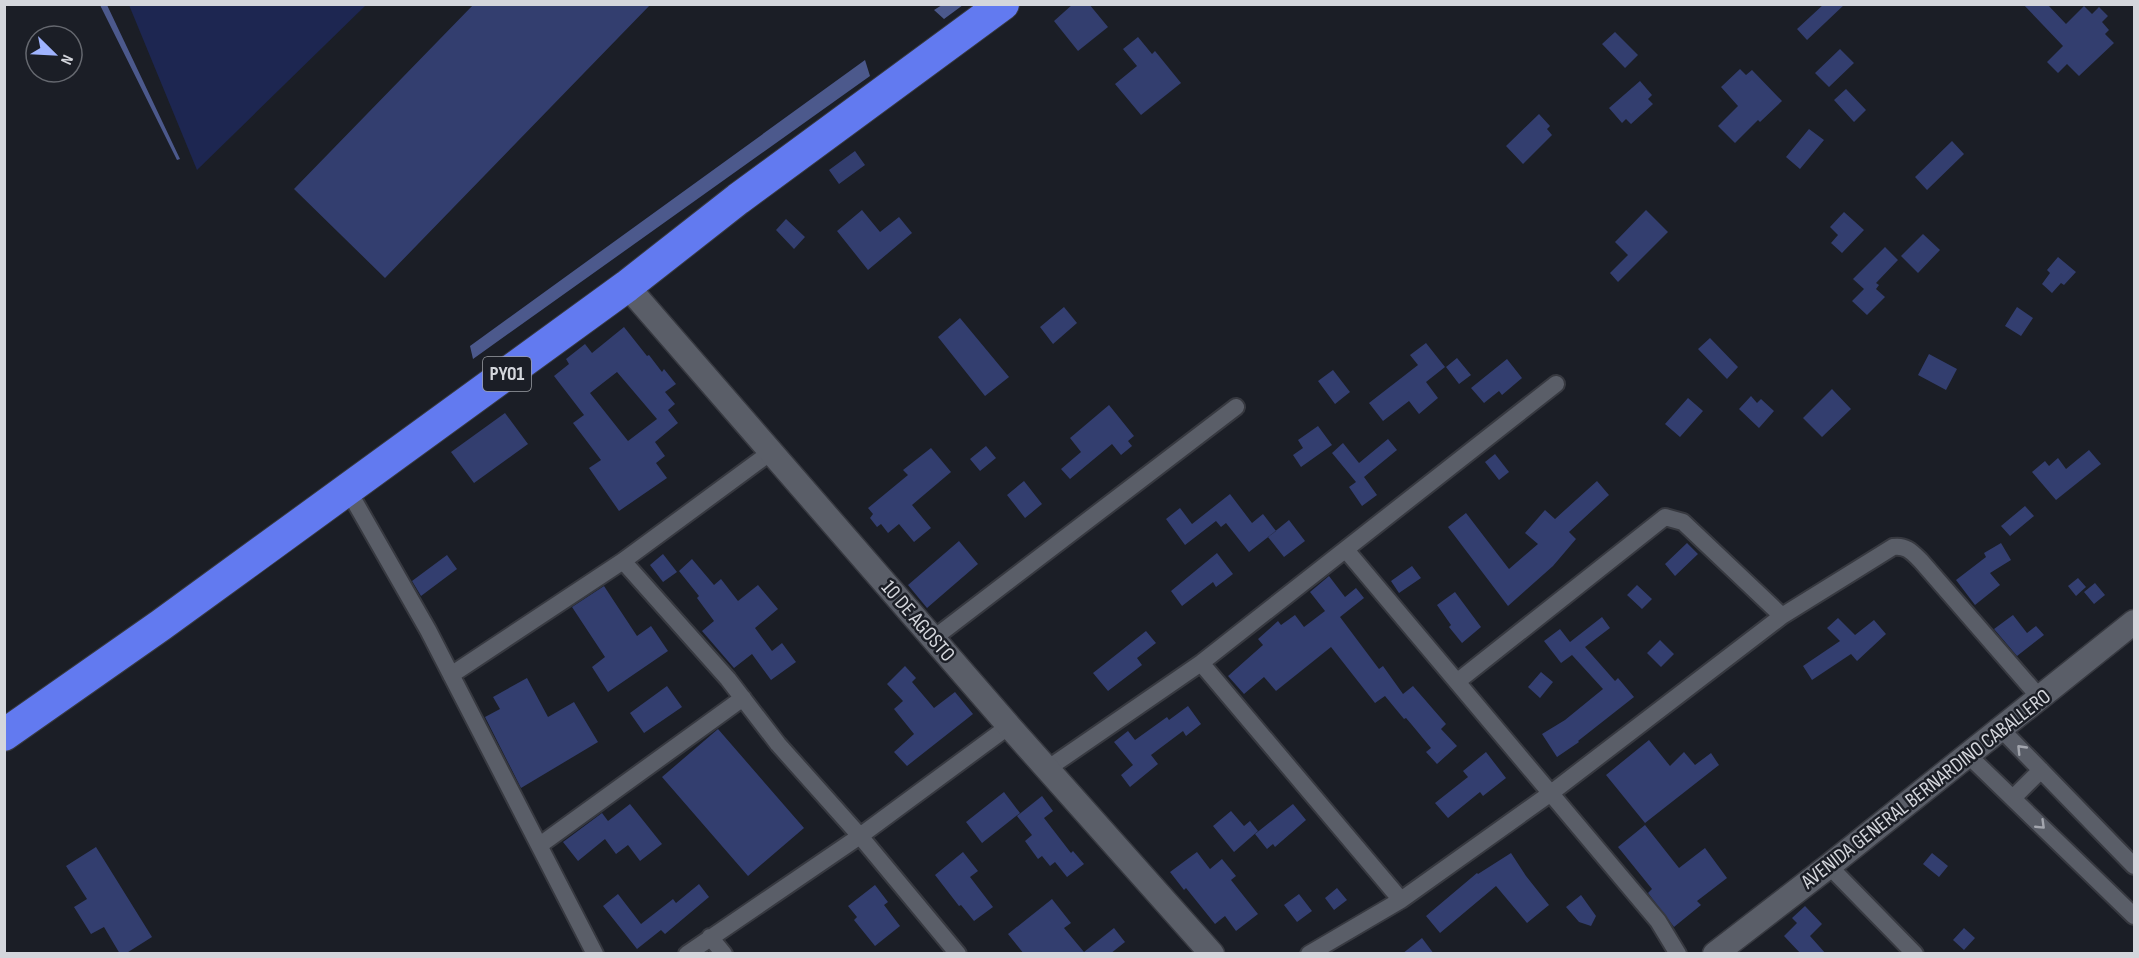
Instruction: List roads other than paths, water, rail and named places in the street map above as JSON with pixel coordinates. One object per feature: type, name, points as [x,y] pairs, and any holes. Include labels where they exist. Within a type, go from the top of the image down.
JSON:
[{"type":"highway","name":"PY01","points":[[4,735],[161,625],[627,286],[738,199],[1003,4]]},
{"type":"street","name":"10 DE AGOSTO","points":[[627,286],[1009,726],[1212,954]]},
{"type":"street","points":[[1047,769],[1201,663],[1556,384]]},
{"type":"street","points":[[934,638],[1236,407]]},
{"type":"street","points":[[451,675],[624,561],[771,452]]},
{"type":"street","points":[[348,490],[451,675],[595,954]]},
{"type":"street","points":[[1458,681],[1654,523],[1665,517],[1683,522],[1782,616]]},
{"type":"street","points":[[1309,954],[1401,900],[1551,793],[1782,616],[1886,550],[1902,546],[1912,551],[2040,698]]},
{"type":"street","points":[[1346,550],[1658,921],[1678,954]]},
{"type":"street","points":[[624,561],[743,698],[778,744],[860,836],[958,954]]},
{"type":"street","name":"AVENIDA GENERAL BERNARDINO CABALLERO","points":[[1715,954],[1829,866],[2134,622]]},
{"type":"street","points":[[1201,663],[1401,900]]},
{"type":"street","points":[[540,845],[743,698]]},
{"type":"street","points":[[687,954],[860,836],[1009,726]]},
{"type":"street","points":[[2001,729],[2134,866]]},
{"type":"street","points":[[1968,755],[2134,916]]},
{"type":"street","points":[[2013,798],[2041,770]]},
{"type":"street","points":[[1829,866],[1915,954]]},
{"type":"street","points":[[710,937],[724,954]]}]
